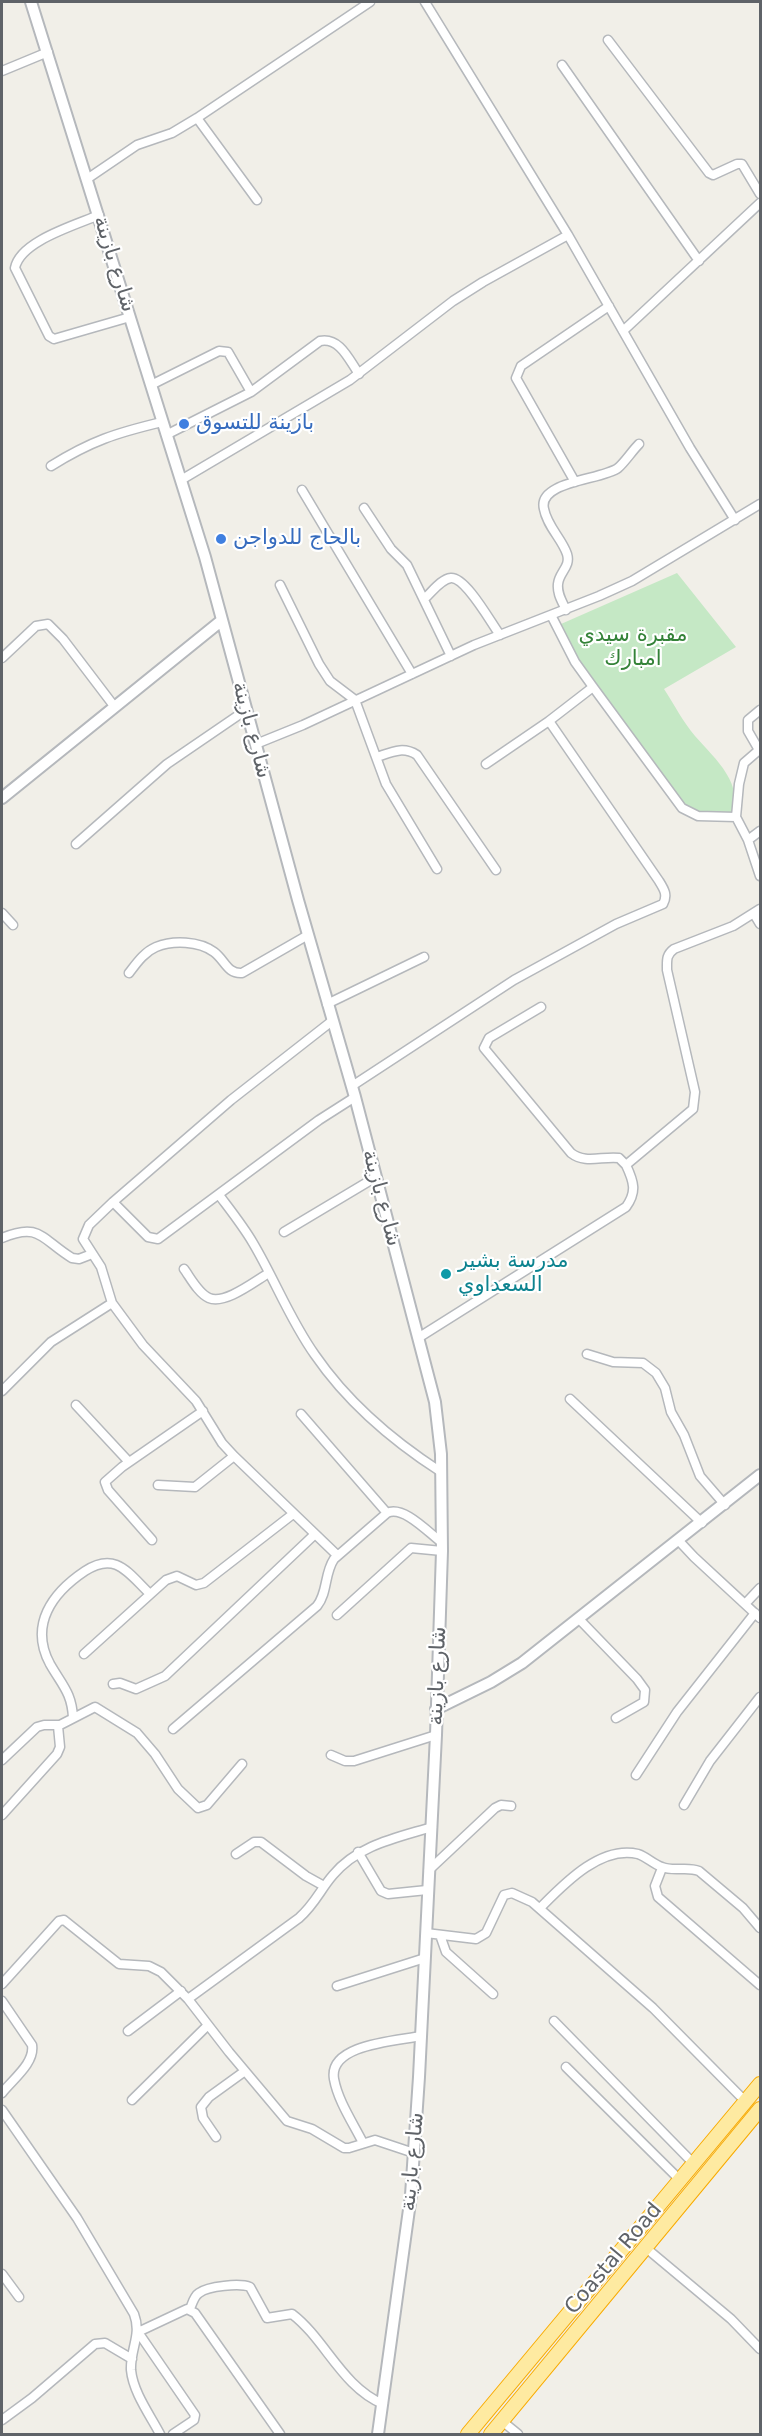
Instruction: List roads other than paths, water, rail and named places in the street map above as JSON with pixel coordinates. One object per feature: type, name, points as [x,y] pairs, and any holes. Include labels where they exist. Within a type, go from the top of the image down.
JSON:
[{"type":"highway","name":"Coastal Road","points":[[468,2434],[760,2084]]},
{"type":"highway","name":"Coastal Road","points":[[491,2434],[760,2109]]},
{"type":"street","name":"شارع بازينة","points":[[31,2],[205,557],[327,1004],[353,1091],[435,1402],[441,1472],[441,1546],[436,1735],[421,2036],[409,2213],[378,2434]]},
{"type":"street","points":[[87,179],[137,145],[172,133],[197,118],[370,2]]},
{"type":"street","points":[[425,2],[568,236],[690,448],[735,520]]},
{"type":"street","points":[[608,40],[709,173],[713,175],[742,164],[760,194]]},
{"type":"street","points":[[2,71],[48,52]]},
{"type":"street","points":[[562,65],[699,261]]},
{"type":"street","points":[[197,118],[257,200]]},
{"type":"street","points":[[623,331],[760,203]]},
{"type":"street","points":[[99,215],[33,246],[21,255],[15,268],[49,336],[54,339],[130,317]]},
{"type":"street","points":[[182,480],[358,374],[453,301],[568,236]]},
{"type":"street","points":[[575,482],[516,378],[521,366],[609,306]]},
{"type":"street","points":[[166,435],[251,392],[320,341],[328,339],[336,342],[358,374]]},
{"type":"street","points":[[151,385],[224,350],[228,352],[251,392]]},
{"type":"street","points":[[51,466],[76,450],[107,436],[162,422]]},
{"type":"street","points":[[566,610],[559,596],[558,585],[568,560],[544,510],[543,500],[548,493],[617,469],[639,444]]},
{"type":"street","points":[[302,490],[412,674]]},
{"type":"street","points":[[256,744],[303,726],[451,656],[632,581],[760,504]]},
{"type":"street","points":[[364,508],[391,549],[407,565],[451,656]]},
{"type":"street","points":[[424,598],[444,580],[456,578],[463,582],[500,635]]},
{"type":"street","points":[[280,585],[319,664],[330,681],[355,700],[386,784],[437,869]]},
{"type":"street","points":[[551,615],[575,662],[682,808],[698,816],[736,817]]},
{"type":"street","points":[[2,798],[221,621]]},
{"type":"street","points":[[2,658],[36,626],[48,624],[63,639],[114,706]]},
{"type":"street","points":[[486,764],[549,721],[593,687]]},
{"type":"street","points":[[76,844],[167,765],[246,710]]},
{"type":"street","points":[[760,710],[748,720],[747,731],[760,751],[744,763],[739,784],[736,817],[748,840],[760,876]]},
{"type":"street","points":[[113,1202],[148,1237],[158,1239],[319,1120],[353,1091],[514,980],[616,924],[663,904],[666,898],[665,891],[659,880],[549,721]]},
{"type":"street","points":[[377,757],[401,749],[409,750],[417,755],[496,870]]},
{"type":"street","points":[[748,840],[760,831]]},
{"type":"street","points":[[626,1165],[688,1114],[695,1103],[695,1092],[668,970],[666,958],[668,953],[733,926],[757,912],[760,924]]},
{"type":"street","points":[[2,913],[12,925]]},
{"type":"street","points":[[129,973],[145,955],[156,947],[181,943],[198,945],[215,952],[230,970],[242,973],[308,935]]},
{"type":"street","points":[[327,1004],[424,957]]},
{"type":"street","points":[[418,1338],[626,1208],[634,1190],[634,1181],[626,1165],[619,1158],[598,1157],[586,1160],[571,1153],[484,1048],[484,1043],[489,1038],[541,1007]]},
{"type":"street","points":[[332,1021],[231,1100],[113,1202],[85,1233],[83,1239],[101,1267],[112,1303],[143,1345],[196,1401],[222,1443],[234,1456],[337,1555]]},
{"type":"street","points":[[284,1232],[376,1177]]},
{"type":"street","points":[[219,1195],[253,1242],[283,1303],[314,1355],[349,1395],[402,1446],[441,1472]]},
{"type":"street","points":[[2,1238],[20,1230],[27,1230],[36,1232],[72,1258],[78,1259],[92,1254]]},
{"type":"street","points":[[184,1269],[200,1291],[208,1298],[215,1299],[229,1297],[269,1273]]},
{"type":"street","points":[[2,1391],[51,1342],[112,1303]]},
{"type":"street","points":[[587,1354],[613,1362],[643,1363],[656,1373],[665,1388],[671,1412],[684,1435],[697,1471],[706,1486],[725,1505]]},
{"type":"street","points":[[570,1399],[702,1523]]},
{"type":"street","points":[[76,1405],[129,1462]]},
{"type":"street","points":[[152,1540],[106,1486],[107,1479],[203,1411]]},
{"type":"street","points":[[301,1414],[387,1513]]},
{"type":"street","points":[[158,1485],[195,1487],[234,1456]]},
{"type":"street","points":[[436,1709],[503,1676],[679,1541],[760,1475]]},
{"type":"street","points":[[173,1730],[317,1606],[323,1598],[329,1567],[337,1555],[387,1513],[392,1510],[402,1511],[441,1546]]},
{"type":"street","points":[[84,1654],[172,1576],[180,1576],[196,1585],[204,1583],[293,1514]]},
{"type":"street","points":[[113,1684],[120,1683],[136,1689],[162,1678],[314,1534]]},
{"type":"street","points":[[636,1774],[677,1712],[758,1615],[679,1541]]},
{"type":"street","points":[[337,1615],[411,1548],[441,1546]]},
{"type":"street","points":[[73,1718],[70,1696],[43,1645],[42,1623],[47,1608],[84,1572],[104,1562],[121,1566],[150,1594]]},
{"type":"street","points":[[745,1604],[760,1588]]},
{"type":"street","points":[[579,1619],[637,1678],[645,1690],[644,1702],[616,1718]]},
{"type":"street","points":[[684,1805],[710,1761],[760,1697]]},
{"type":"street","points":[[2,1761],[37,1727],[58,1726],[95,1707],[134,1730],[155,1754],[178,1789],[198,1808],[207,1805],[242,1764]]},
{"type":"street","points":[[2,1815],[57,1754],[60,1747],[58,1726]]},
{"type":"street","points":[[331,1755],[345,1761],[354,1761],[436,1735]]},
{"type":"street","points":[[429,1870],[495,1808],[501,1805],[511,1806]]},
{"type":"street","points":[[188,1999],[299,1918],[315,1903],[324,1886],[358,1852],[432,1827]]},
{"type":"street","points":[[236,1854],[254,1842],[261,1842],[306,1876],[324,1886]]},
{"type":"street","points":[[358,1852],[381,1892],[388,1894],[427,1890]]},
{"type":"street","points":[[540,1908],[575,1876],[605,1858],[635,1854],[662,1868],[691,1868],[699,1871],[743,1908],[760,1928]]},
{"type":"street","points":[[662,1868],[655,1886],[658,1897],[760,1985]]},
{"type":"street","points":[[426,1933],[472,1940],[483,1936],[490,1927],[500,1900],[507,1894],[517,1895],[540,1908],[653,2008],[746,2102]]},
{"type":"street","points":[[2,1984],[59,1921],[64,1920],[119,1964],[155,1968],[168,1977],[287,2121],[312,2129],[344,2148],[375,2140],[414,2153]]},
{"type":"street","points":[[440,1935],[446,1952],[493,1994]]},
{"type":"street","points":[[337,1986],[425,1958]]},
{"type":"street","points":[[128,2031],[181,1991]]},
{"type":"street","points":[[2,2001],[32,2045],[33,2052],[27,2064],[2,2093]]},
{"type":"street","points":[[554,2021],[693,2163]]},
{"type":"street","points":[[132,2100],[208,2025]]},
{"type":"street","points":[[363,2143],[334,2081],[337,2061],[348,2052],[421,2036]]},
{"type":"street","points":[[566,2067],[680,2180]]},
{"type":"street","points":[[216,2137],[203,2118],[201,2107],[209,2097],[245,2071]]},
{"type":"street","points":[[2,2110],[77,2218],[134,2314],[138,2332],[195,2415],[194,2420],[173,2434]]},
{"type":"street","points":[[646,2248],[723,2312],[760,2349]]},
{"type":"street","points":[[2,2274],[19,2297]]},
{"type":"street","points":[[190,2309],[195,2297],[203,2291],[237,2284],[250,2287],[267,2318],[292,2314],[358,2389],[383,2404]]},
{"type":"street","points":[[138,2332],[175,2313],[190,2309]]},
{"type":"street","points":[[190,2309],[280,2434]]},
{"type":"street","points":[[138,2332],[132,2359],[132,2374],[135,2386],[160,2434]]},
{"type":"street","points":[[2,2420],[32,2398],[95,2344],[105,2343],[132,2359]]},
{"type":"street","points":[[502,2421],[518,2434]]},
{"type":"place","name":"بازينة للتسوق","points":[[184,424]]},
{"type":"place","name":"بالحاج للدواجن","points":[[221,539]]},
{"type":"place","name":"مدرسة بشير السعداوي","points":[[446,1274]]},
{"type":"park label","name":"مقبرة سيدي امبارك","points":[[633,648]]}]
